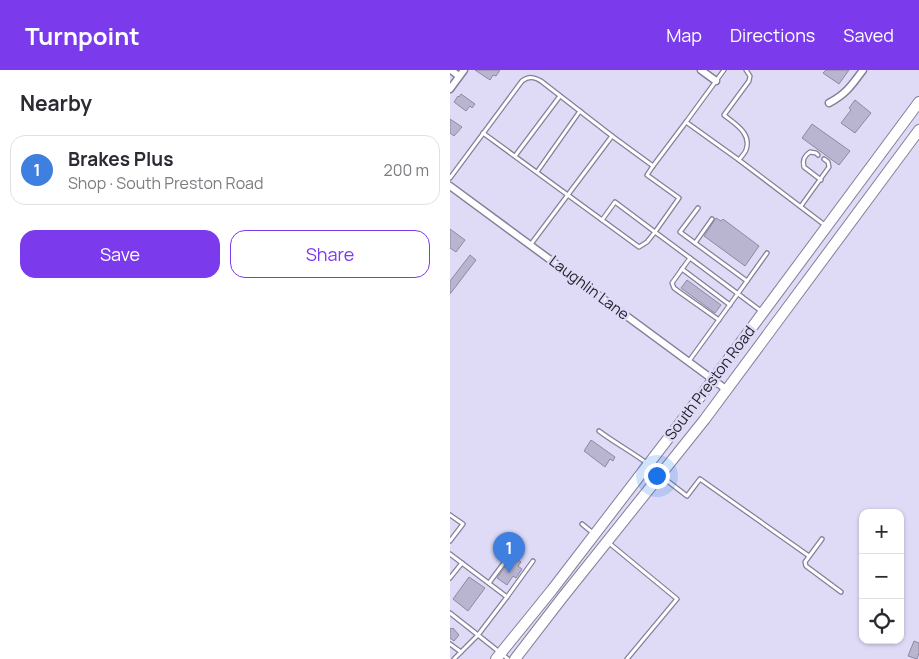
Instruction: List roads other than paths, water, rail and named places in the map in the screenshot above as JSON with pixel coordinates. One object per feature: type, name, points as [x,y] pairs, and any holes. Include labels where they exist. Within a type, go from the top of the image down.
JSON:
[{"type":"main road","name":"South Preston Road","points":[[502,657],[713,380],[919,102]]},
{"type":"main road","name":"South Preston Road","points":[[515,659],[727,390],[919,130]]},
{"type":"street","points":[[451,70],[459,76]]},
{"type":"street","points":[[450,89],[464,70]]},
{"type":"street","points":[[701,70],[716,81]]},
{"type":"street","points":[[829,104],[846,92],[863,70]]},
{"type":"street","name":"Laughlin Lane","points":[[450,186],[727,390]]},
{"type":"lane","points":[[483,133],[639,247],[647,242],[679,198],[647,175],[724,70]]},
{"type":"lane","points":[[739,160],[746,150],[745,133],[724,116],[749,82],[750,76],[746,70]]},
{"type":"lane","points":[[450,178],[522,81],[533,77],[541,81],[653,166]]},
{"type":"lane","points":[[515,156],[560,96]]},
{"type":"lane","points":[[537,172],[580,111]]},
{"type":"lane","points":[[686,122],[827,226]]},
{"type":"lane","points":[[531,245],[612,136]]},
{"type":"lane","points":[[818,155],[810,152],[805,155],[803,162],[804,167],[821,180]]},
{"type":"lane","points":[[801,206],[829,167],[828,162],[824,159]]},
{"type":"lane","points":[[602,220],[615,202],[763,312]]},
{"type":"lane","points":[[698,208],[680,232],[747,281]]},
{"type":"lane","points":[[695,243],[712,219]]},
{"type":"lane","points":[[688,361],[767,253]]},
{"type":"lane","points":[[690,258],[672,283],[674,288],[719,320]]},
{"type":"lane","points":[[682,269],[730,305]]},
{"type":"lane","points":[[599,431],[648,464]]},
{"type":"lane","points":[[660,476],[687,496],[700,479],[809,556]]},
{"type":"lane","points":[[450,515],[463,524],[450,541]]},
{"type":"lane","points":[[582,524],[594,534]]},
{"type":"lane","points":[[822,539],[805,562],[806,566],[841,592]]},
{"type":"lane","points":[[607,542],[677,599],[627,659]]},
{"type":"lane","points":[[489,583],[512,552]]},
{"type":"lane","points":[[450,554],[507,597]]},
{"type":"lane","points":[[452,658],[478,635],[533,561]]},
{"type":"lane","points":[[450,578],[462,563]]},
{"type":"lane","points":[[450,613],[502,657]]},
{"type":"lane","points":[[450,644],[461,652]]},
{"type":"place","name":"Brakes Plus","points":[[509,573]]}]
